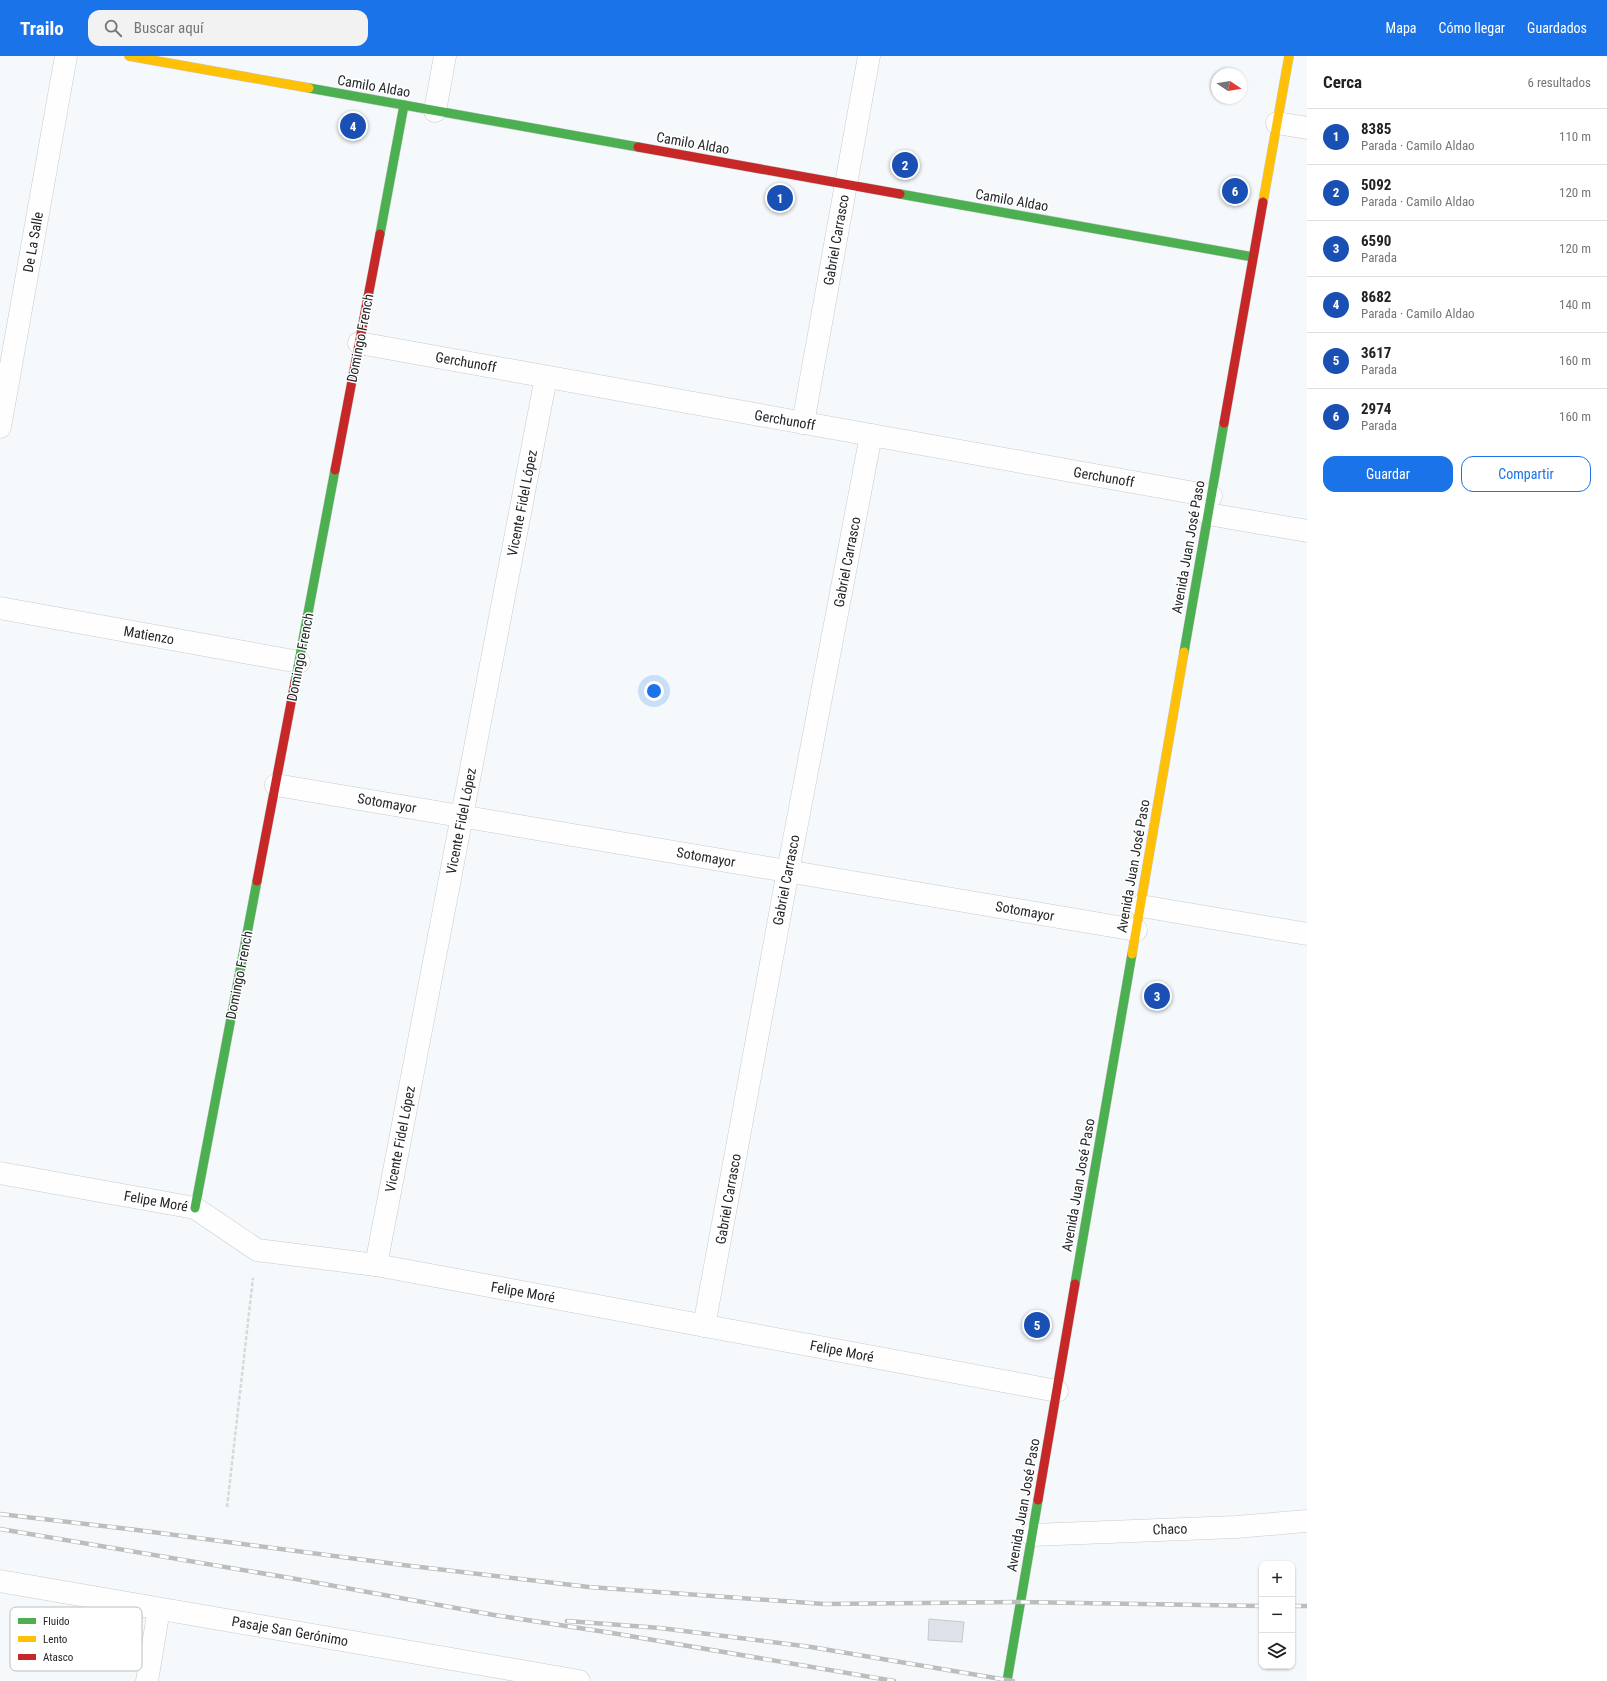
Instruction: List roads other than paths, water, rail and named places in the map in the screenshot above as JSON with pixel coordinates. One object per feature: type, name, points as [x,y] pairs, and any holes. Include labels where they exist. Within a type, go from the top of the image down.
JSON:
[{"type":"street","name":"De La Salle","points":[[0,427],[66,56]]},
{"type":"street","name":"Camilo Aldao","points":[[129,56],[1252,257]]},
{"type":"street","points":[[435,111],[445,56]]},
{"type":"street","name":"Gabriel Carrasco","points":[[803,423],[869,56]]},
{"type":"street","name":"Avenida Juan José Paso","points":[[1007,1681],[1252,257],[1289,56]]},
{"type":"street","name":"Domingo French","points":[[195,1208],[404,105]]},
{"type":"street","points":[[1277,123],[1307,128]]},
{"type":"street","name":"Gerchunoff","points":[[359,343],[871,435],[1210,505],[1307,531]]},
{"type":"street","name":"Vicente Fidel López","points":[[376,1265],[546,377]]},
{"type":"street","name":"Gabriel Carrasco","points":[[704,1326],[788,871],[871,435]]},
{"type":"street","name":"Matienzo","points":[[0,608],[299,662]]},
{"type":"street","name":"Sotomayor","points":[[276,785],[1136,930]]},
{"type":"street","points":[[1141,906],[1307,934]]},
{"type":"street","name":"Felipe Moré","points":[[0,1173],[195,1208],[257,1250],[376,1265],[1057,1391]]},
{"type":"street","name":"Chaco","points":[[1032,1535],[1236,1527],[1307,1521]]},
{"type":"street","name":"Pasaje San Gerónimo","points":[[0,1581],[579,1681]]},
{"type":"street","points":[[147,1681],[159,1609]]},
{"type":"railway","points":[[0,1514],[589,1587],[824,1604],[1020,1602],[1259,1606]]},
{"type":"railway","points":[[0,1529],[296,1579],[494,1615],[612,1633],[894,1681]]},
{"type":"railway","points":[[1295,1606],[1307,1606]]},
{"type":"railway","points":[[567,1621],[660,1628],[811,1647],[1013,1681]]},
{"type":"place","name":"8682","points":[[353,126]]},
{"type":"place","name":"5092","points":[[905,165]]},
{"type":"place","name":"2974","points":[[1235,191]]},
{"type":"place","name":"8385","points":[[780,198]]},
{"type":"place","name":"6590","points":[[1157,996]]},
{"type":"place","name":"3617","points":[[1037,1325]]}]
